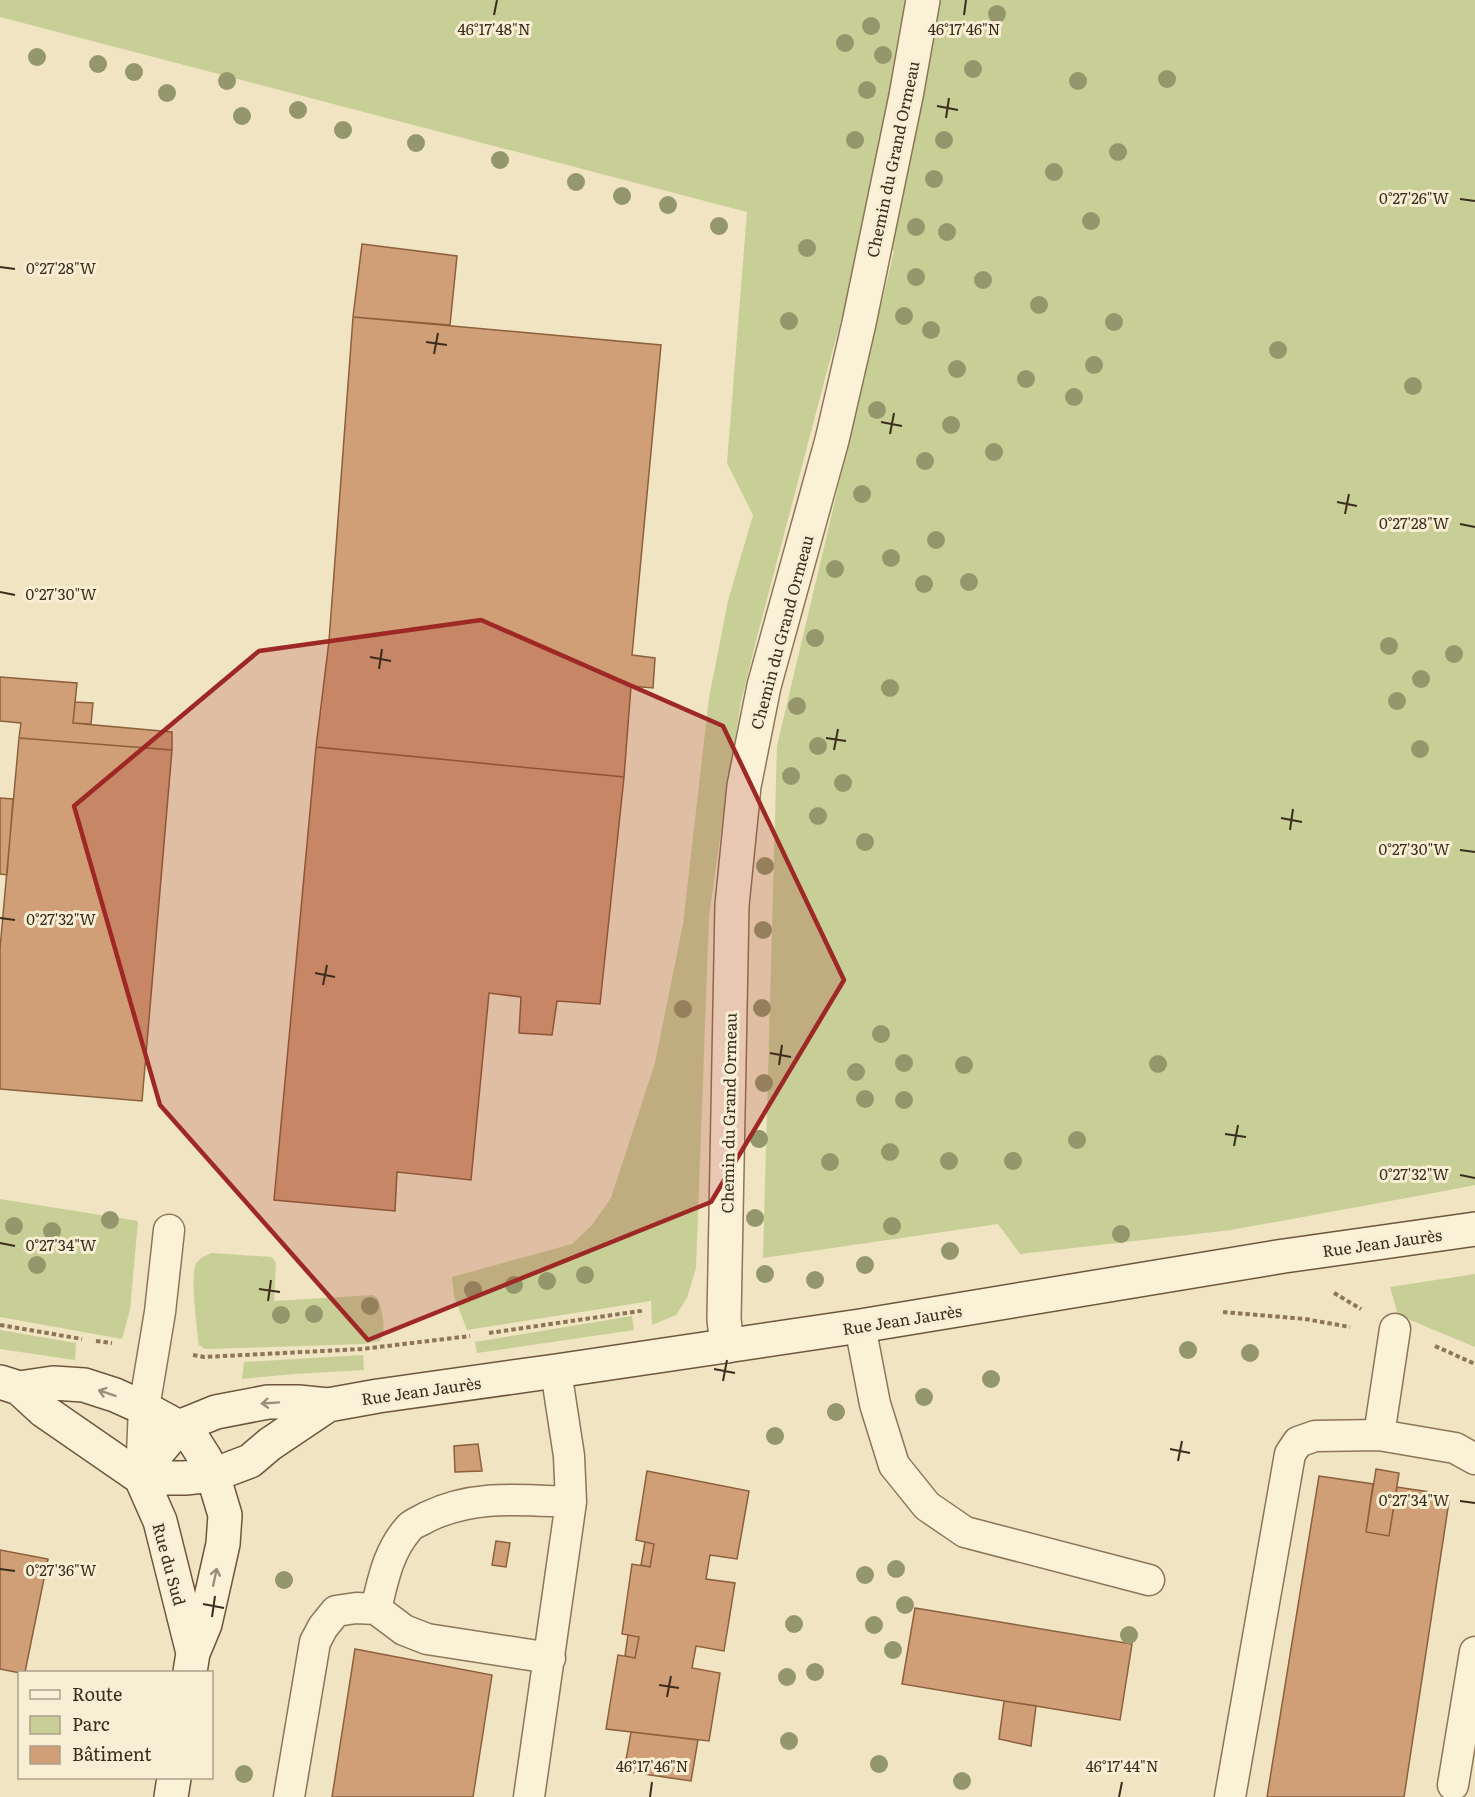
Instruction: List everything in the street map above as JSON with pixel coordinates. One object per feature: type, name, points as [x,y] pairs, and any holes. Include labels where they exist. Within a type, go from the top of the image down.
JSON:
[{"type":"street","name":"Chemin du Grand Ormeau","points":[[727,1346],[724,1319],[732,905],[744,786],[764,686],[835,430],[906,96],[923,0]]},
{"type":"street","name":"Rue Jean Jaurès","points":[[141,1478],[158,1452],[179,1427],[216,1412],[268,1402],[328,1405],[860,1326],[1284,1256],[1475,1229]]},
{"type":"street","points":[[10,1385],[53,1383],[84,1385],[115,1395],[179,1427]]},
{"type":"street","points":[[10,1385],[141,1478]]},
{"type":"street","name":"Rue Jean Jaurès","points":[[141,1478],[185,1478],[213,1475],[250,1461],[270,1444],[328,1405]]},
{"type":"street","name":"Rue du Sud","points":[[179,1427],[193,1439],[205,1458],[213,1475],[225,1515],[223,1544],[205,1624],[192,1663]]},
{"type":"street","name":"Rue Jean Jaurès","points":[[225,1515],[250,1461]]},
{"type":"street","name":"Rue du Sud","points":[[141,1478],[160,1521],[192,1663]]},
{"type":"street","points":[[171,1797],[174,1779]]},
{"type":"lane","points":[[141,1478],[144,1408],[160,1312],[169,1230]]},
{"type":"lane","points":[[860,1326],[874,1404],[894,1465],[927,1506],[965,1532],[1149,1580]]},
{"type":"lane","points":[[1379,1435],[1395,1329]]},
{"type":"lane","points":[[537,1794],[550,1658],[572,1502],[569,1456],[556,1371]]},
{"type":"lane","points":[[1230,1797],[1290,1454],[1298,1442],[1315,1436],[1379,1435],[1455,1448],[1475,1459]]},
{"type":"lane","points":[[376,1609],[391,1554],[409,1526],[434,1514],[482,1500],[572,1502]]},
{"type":"lane","points":[[289,1797],[315,1642],[336,1611],[356,1608],[376,1609],[404,1630],[427,1639],[550,1658]]},
{"type":"lane","points":[[1453,1785],[1475,1652]]},
{"type":"highlighted area","points":[[481,620],[723,726],[844,980],[711,1202],[368,1340],[160,1105],[74,806],[259,651]]},
{"type":"green space","points":[[0,0],[1475,0],[1475,1185],[1231,1230],[1020,1254],[998,1224],[763,1258],[777,746],[894,251],[863,242],[741,702],[709,917],[696,1268],[687,1298],[676,1315],[652,1325],[651,1301],[467,1330],[454,1296],[452,1277],[572,1244],[592,1225],[611,1198],[655,1063],[683,924],[709,698],[728,601],[753,515],[727,463],[747,212],[0,17]]},
{"type":"green space","points":[[0,1199],[138,1221],[130,1310],[122,1339],[0,1317]]},
{"type":"green space","points":[[211,1253],[272,1257],[276,1263],[274,1301],[373,1295],[378,1298],[383,1320],[380,1341],[364,1344],[205,1349],[199,1345],[194,1303],[194,1270],[202,1257]]},
{"type":"green space","points":[[1475,1274],[1475,1347],[1398,1315],[1390,1287]]},
{"type":"green space","points":[[632,1316],[634,1330],[477,1353],[475,1342]]},
{"type":"green space","points":[[0,1330],[76,1343],[75,1360],[0,1349]]},
{"type":"green space","points":[[363,1355],[364,1370],[242,1379],[244,1362]]},
{"type":"building","points":[[362,244],[457,256],[450,325],[353,317]]},
{"type":"building","points":[[353,317],[661,345],[632,655],[655,658],[653,688],[631,686],[624,777],[316,747],[329,641]]},
{"type":"building","points":[[0,677],[77,683],[73,723],[172,732],[172,750],[19,738],[21,723],[0,721]]},
{"type":"building","points":[[75,702],[93,703],[91,724],[73,723]]},
{"type":"building","points":[[19,738],[172,750],[142,1101],[0,1089],[0,948]]},
{"type":"building","points":[[316,747],[624,777],[600,1004],[557,1001],[552,1035],[519,1033],[521,997],[489,993],[471,1180],[397,1172],[395,1211],[274,1200]]},
{"type":"building","points":[[0,798],[13,799],[7,875],[0,874]]},
{"type":"building","points":[[478,1444],[482,1471],[455,1472],[454,1446]]},
{"type":"building","points":[[1376,1469],[1399,1473],[1389,1536],[1366,1532]]},
{"type":"building","points":[[647,1471],[749,1491],[737,1559],[710,1555],[706,1579],[735,1583],[724,1651],[696,1646],[692,1668],[720,1673],[709,1741],[606,1729],[618,1655],[635,1658],[639,1637],[622,1634],[632,1564],[650,1567],[654,1544],[636,1540]]},
{"type":"building","points":[[1319,1476],[1373,1484],[1366,1532],[1389,1536],[1397,1487],[1450,1495],[1404,1797],[1267,1797]]},
{"type":"building","points":[[496,1541],[510,1543],[506,1567],[492,1565]]},
{"type":"building","points":[[645,1542],[654,1544],[650,1567],[641,1565]]},
{"type":"building","points":[[0,1550],[48,1559],[25,1671],[18,1673],[0,1669]]},
{"type":"building","points":[[915,1608],[1132,1644],[1120,1720],[902,1684]]},
{"type":"building","points":[[628,1635],[639,1637],[635,1658],[625,1656]]},
{"type":"building","points":[[355,1649],[492,1675],[473,1797],[332,1797]]},
{"type":"building","points":[[1004,1701],[1036,1706],[1031,1746],[999,1739]]},
{"type":"building","points":[[631,1732],[698,1740],[691,1781],[624,1771]]}]
